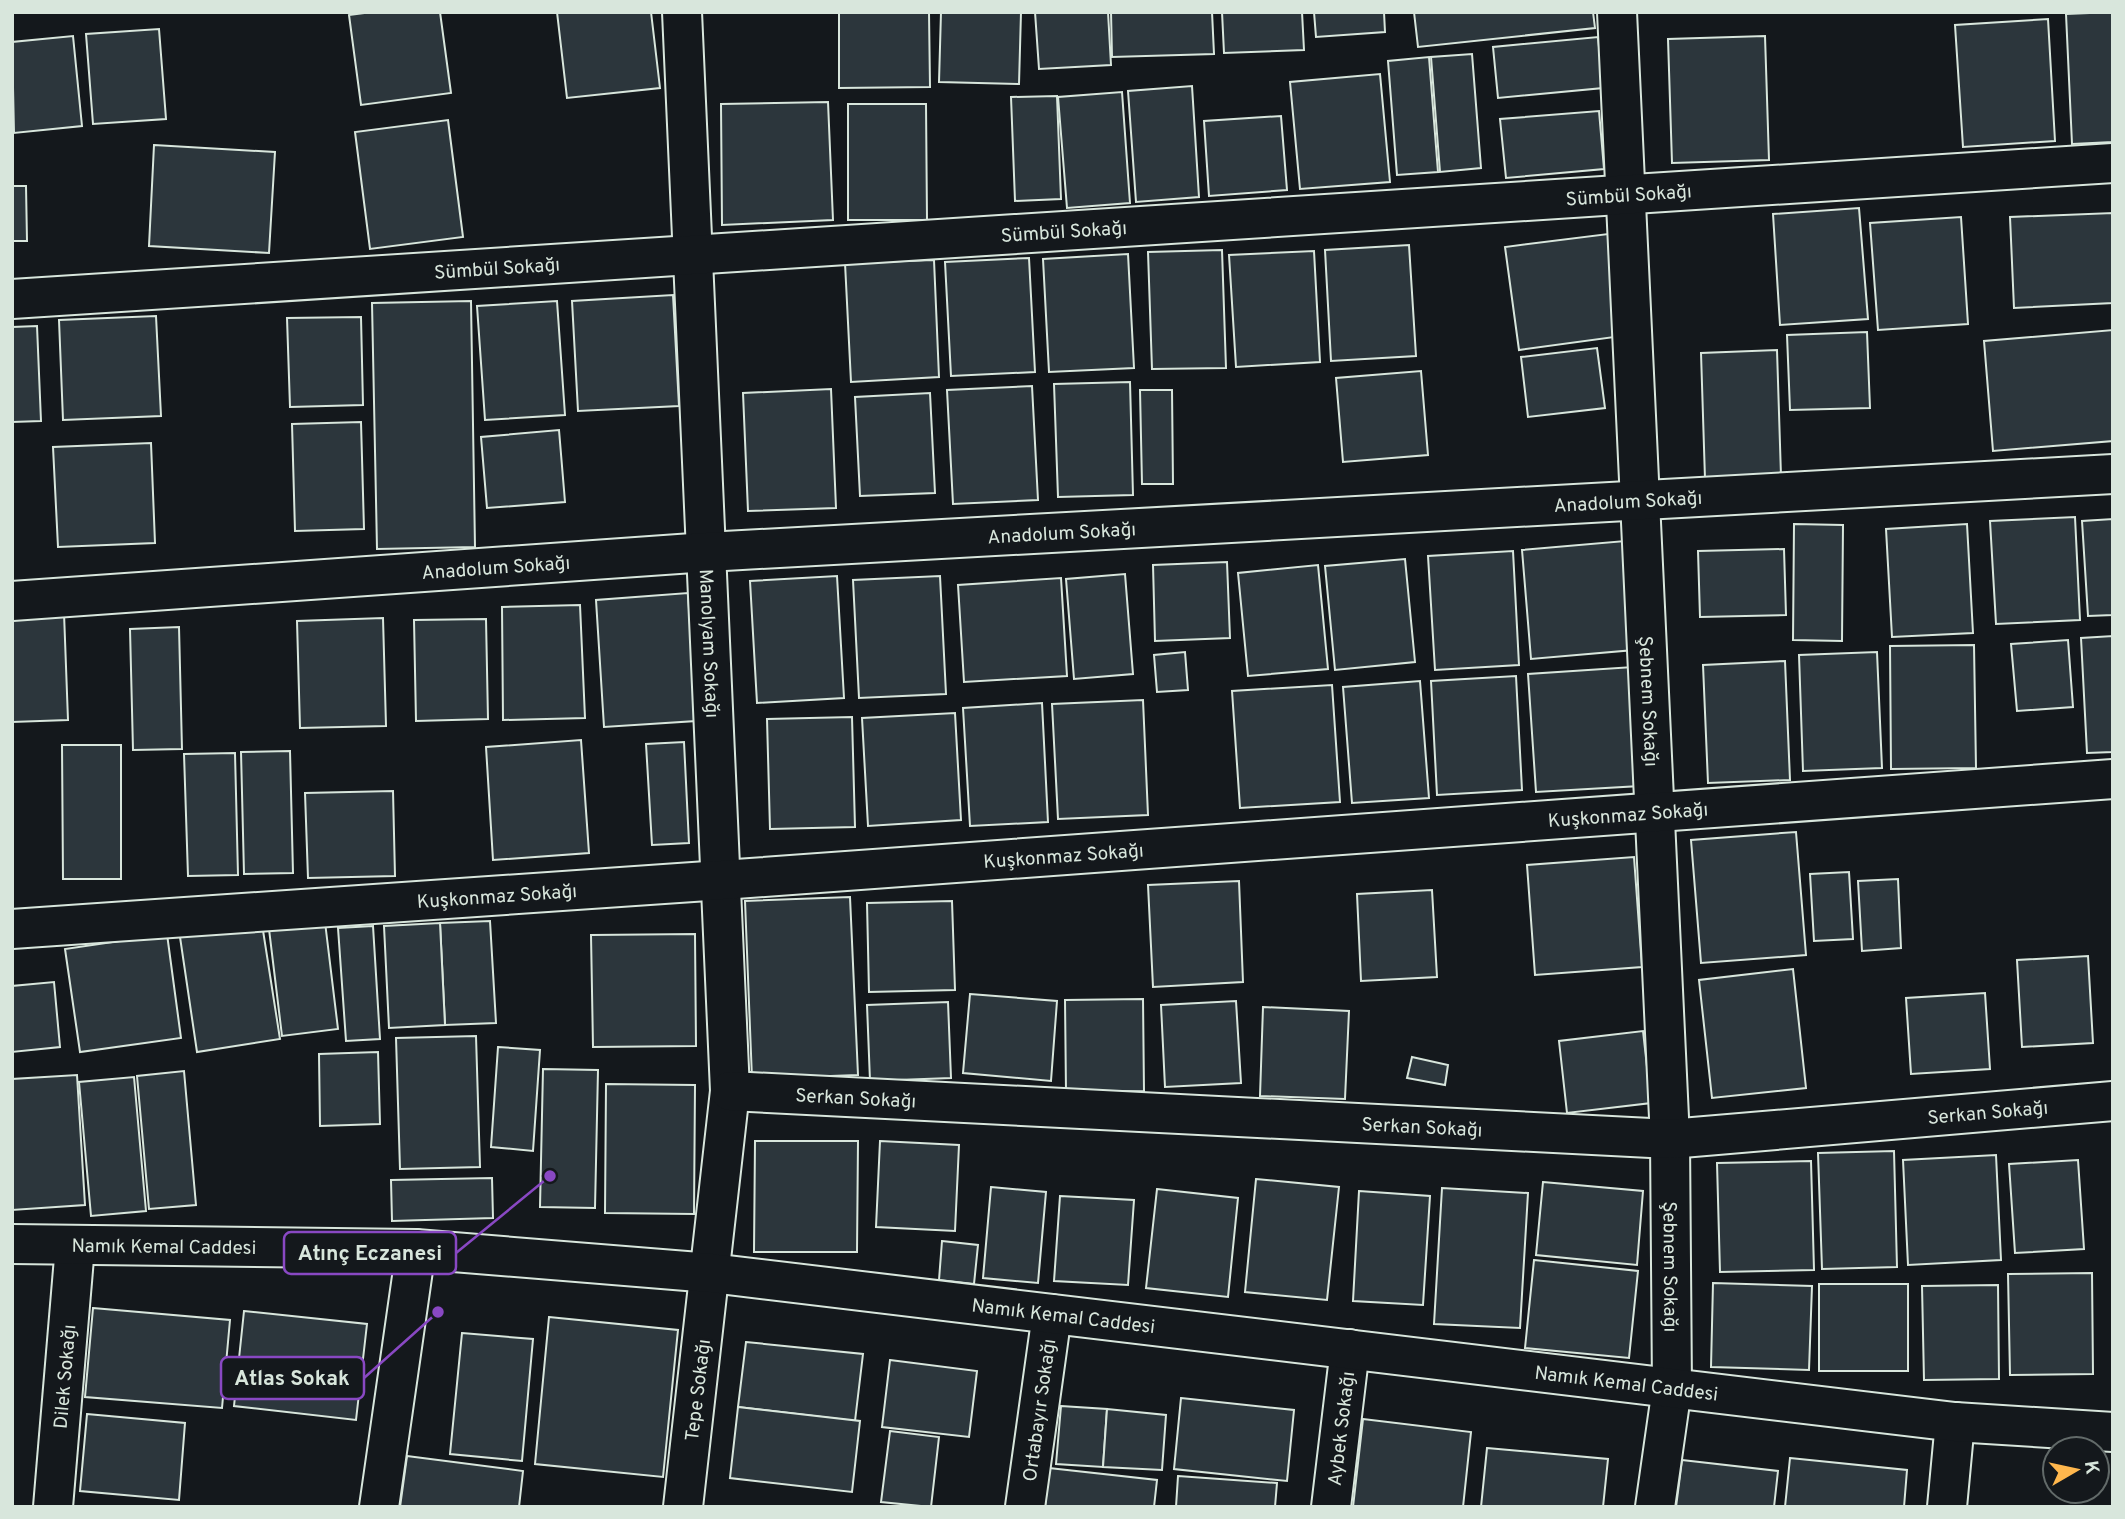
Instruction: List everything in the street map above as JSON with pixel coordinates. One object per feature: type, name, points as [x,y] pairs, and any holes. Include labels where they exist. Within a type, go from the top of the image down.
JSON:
[{"type":"street","name":"Manolyam Sokağı","points":[[682,12],[730,1091],[711,1273]]},
{"type":"street","name":"Şebnem Sokağı","points":[[1617,12],[1670,1139],[1672,1388],[1655,1507]]},
{"type":"street","name":"Sümbül Sokağı","points":[[12,299],[2113,163]]},
{"type":"street","name":"Anadolum Sokağı","points":[[12,601],[707,552],[2113,474]]},
{"type":"street","name":"Kuşkonmaz Sokağı","points":[[12,929],[2113,779]]},
{"type":"street","name":"Serkan Sokağı","points":[[730,1091],[1670,1139],[2113,1101]]},
{"type":"street","name":"Namık Kemal Caddesi","points":[[12,1244],[416,1249],[711,1273],[1955,1422],[2113,1432]]},
{"type":"street","name":"Dilek Sokağı","points":[[53,1507],[75,1246]]},
{"type":"street","points":[[379,1507],[416,1249]]},
{"type":"street","name":"Tepe Sokağı","points":[[683,1507],[711,1273]]},
{"type":"street","name":"Ortabayır Sokağı","points":[[1025,1507],[1052,1314]]},
{"type":"street","name":"Aybek Sokağı","points":[[1331,1507],[1350,1349]]},
{"type":"street","points":[[1947,1507],[1955,1422]]},
{"type":"building","points":[[372,12],[440,12],[451,93],[361,105],[349,15]]},
{"type":"building","points":[[557,12],[651,12],[660,88],[567,98]]},
{"type":"building","points":[[839,12],[929,12],[930,87],[839,88]]},
{"type":"building","points":[[941,12],[1021,12],[1019,84],[939,82]]},
{"type":"building","points":[[1035,12],[1108,12],[1111,65],[1039,69]]},
{"type":"building","points":[[1111,12],[1212,12],[1214,54],[1112,57]]},
{"type":"building","points":[[1222,12],[1302,12],[1304,50],[1224,53]]},
{"type":"building","points":[[1314,12],[1384,12],[1385,32],[1316,37]]},
{"type":"building","points":[[1414,12],[1593,12],[1595,28],[1418,47]]},
{"type":"building","points":[[2113,12],[2113,142],[2072,144],[2066,14]]},
{"type":"building","points":[[2048,19],[2055,141],[1963,147],[1955,25]]},
{"type":"building","points":[[159,29],[166,119],[93,124],[86,34]]},
{"type":"building","points":[[73,36],[82,126],[14,133],[12,42]]},
{"type":"building","points":[[1765,36],[1769,160],[1672,163],[1668,39]]},
{"type":"building","points":[[1598,37],[1603,88],[1498,98],[1493,47]]},
{"type":"building","points":[[1472,54],[1481,168],[1440,172],[1431,57]]},
{"type":"building","points":[[1429,57],[1438,172],[1397,175],[1388,61]]},
{"type":"building","points":[[1380,74],[1390,182],[1300,189],[1290,82]]},
{"type":"building","points":[[1192,86],[1199,197],[1136,202],[1128,91]]},
{"type":"building","points":[[1122,92],[1130,203],[1067,208],[1058,97]]},
{"type":"building","points":[[1057,96],[1061,199],[1015,201],[1011,97]]},
{"type":"building","points":[[828,102],[833,220],[722,225],[721,104]]},
{"type":"building","points":[[848,104],[926,104],[927,220],[848,220]]},
{"type":"building","points":[[1599,111],[1604,169],[1506,178],[1500,119]]},
{"type":"building","points":[[1281,116],[1287,190],[1209,196],[1204,121]]},
{"type":"building","points":[[448,120],[463,237],[370,249],[355,132]]},
{"type":"building","points":[[154,145],[275,152],[269,253],[149,246]]},
{"type":"building","points":[[12,186],[26,186],[27,241],[12,241]]},
{"type":"building","points":[[1859,208],[1868,319],[1780,325],[1773,214]]},
{"type":"building","points":[[2113,213],[2113,303],[2014,308],[2010,217]]},
{"type":"building","points":[[1961,217],[1968,324],[1878,330],[1870,223]]},
{"type":"building","points":[[1608,234],[1622,336],[1519,350],[1505,247]]},
{"type":"building","points":[[1409,245],[1416,356],[1331,361],[1325,250]]},
{"type":"building","points":[[1222,250],[1226,368],[1152,369],[1148,252]]},
{"type":"building","points":[[1314,251],[1320,362],[1236,367],[1229,255]]},
{"type":"building","points":[[1128,254],[1134,368],[1049,372],[1043,259]]},
{"type":"building","points":[[1029,258],[1035,372],[951,376],[945,262]]},
{"type":"building","points":[[934,260],[939,377],[851,382],[845,263]]},
{"type":"building","points":[[673,295],[679,406],[578,411],[572,301]]},
{"type":"building","points":[[471,301],[475,547],[377,549],[372,303]]},
{"type":"building","points":[[557,301],[565,415],[485,420],[477,306]]},
{"type":"building","points":[[156,316],[161,416],[63,420],[59,320]]},
{"type":"building","points":[[361,317],[363,405],[290,407],[287,318]]},
{"type":"building","points":[[37,326],[41,421],[12,422],[12,327]]},
{"type":"building","points":[[2113,330],[2113,441],[1993,451],[1984,341]]},
{"type":"building","points":[[1867,332],[1870,408],[1790,410],[1787,335]]},
{"type":"building","points":[[1597,348],[1605,408],[1528,417],[1521,357]]},
{"type":"building","points":[[1777,350],[1781,476],[1705,479],[1701,353]]},
{"type":"building","points":[[1421,371],[1428,455],[1343,462],[1336,378]]},
{"type":"building","points":[[1130,382],[1133,495],[1058,497],[1054,384]]},
{"type":"building","points":[[1032,386],[1038,500],[953,504],[947,390]]},
{"type":"building","points":[[831,389],[836,508],[748,511],[743,393]]},
{"type":"building","points":[[1140,390],[1172,390],[1173,484],[1142,484]]},
{"type":"building","points":[[930,393],[935,493],[860,496],[855,397]]},
{"type":"building","points":[[361,422],[364,529],[295,531],[292,424]]},
{"type":"building","points":[[559,430],[565,502],[487,508],[481,437]]},
{"type":"building","points":[[151,443],[155,543],[58,547],[53,447]]},
{"type":"building","points":[[2075,517],[2080,620],[1996,624],[1990,521]]},
{"type":"building","points":[[2113,519],[2113,615],[2088,616],[2082,521]]},
{"type":"building","points":[[1794,524],[1843,525],[1842,641],[1793,640]]},
{"type":"building","points":[[1967,524],[1973,633],[1892,637],[1886,529]]},
{"type":"building","points":[[1625,541],[1634,650],[1531,659],[1522,550]]},
{"type":"building","points":[[1784,549],[1786,615],[1700,617],[1698,551]]},
{"type":"building","points":[[1513,551],[1519,665],[1435,670],[1428,556]]},
{"type":"building","points":[[1405,559],[1415,662],[1335,670],[1325,566]]},
{"type":"building","points":[[1227,562],[1230,638],[1155,641],[1153,565]]},
{"type":"building","points":[[1318,565],[1328,669],[1248,676],[1238,573]]},
{"type":"building","points":[[1125,574],[1133,674],[1074,679],[1066,579]]},
{"type":"building","points":[[837,576],[844,698],[757,703],[750,581]]},
{"type":"building","points":[[940,576],[946,694],[859,698],[853,580]]},
{"type":"building","points":[[1061,578],[1067,676],[964,682],[958,585]]},
{"type":"building","points":[[688,593],[696,721],[604,727],[596,600]]},
{"type":"building","points":[[580,605],[585,718],[503,720],[502,607]]},
{"type":"building","points":[[64,613],[68,720],[12,722],[12,615]]},
{"type":"building","points":[[383,618],[386,726],[300,728],[297,621]]},
{"type":"building","points":[[486,619],[488,719],[416,721],[414,620]]},
{"type":"building","points":[[179,627],[182,749],[133,750],[130,629]]},
{"type":"building","points":[[2113,636],[2113,752],[2087,753],[2081,638]]},
{"type":"building","points":[[2068,640],[2073,707],[2017,711],[2011,644]]},
{"type":"building","points":[[1974,645],[1976,768],[1891,769],[1890,646]]},
{"type":"building","points":[[1185,652],[1188,690],[1157,692],[1154,655]]},
{"type":"building","points":[[1877,652],[1882,768],[1803,771],[1799,655]]},
{"type":"building","points":[[1785,661],[1790,780],[1708,783],[1703,665]]},
{"type":"building","points":[[1633,667],[1640,786],[1536,792],[1528,674]]},
{"type":"building","points":[[1516,676],[1522,790],[1437,795],[1431,681]]},
{"type":"building","points":[[1420,681],[1429,798],[1352,803],[1343,687]]},
{"type":"building","points":[[1332,685],[1340,802],[1240,808],[1232,691]]},
{"type":"building","points":[[1143,700],[1148,815],[1058,819],[1052,704]]},
{"type":"building","points":[[1042,703],[1048,822],[970,826],[963,708]]},
{"type":"building","points":[[955,713],[961,820],[868,826],[862,718]]},
{"type":"building","points":[[852,717],[855,827],[770,829],[767,719]]},
{"type":"building","points":[[581,740],[589,853],[493,860],[486,747]]},
{"type":"building","points":[[684,742],[689,843],[652,845],[646,744]]},
{"type":"building","points":[[62,745],[121,745],[121,879],[63,879]]},
{"type":"building","points":[[290,751],[293,873],[244,874],[241,752]]},
{"type":"building","points":[[235,753],[238,875],[188,876],[184,754]]},
{"type":"building","points":[[393,791],[395,876],[308,878],[305,793]]},
{"type":"building","points":[[1796,832],[1806,955],[1701,963],[1691,840]]},
{"type":"building","points":[[1634,857],[1642,967],[1535,975],[1527,865]]},
{"type":"building","points":[[1849,872],[1853,939],[1814,941],[1810,874]]},
{"type":"building","points":[[1898,879],[1901,948],[1862,951],[1858,881]]},
{"type":"building","points":[[1239,881],[1243,982],[1153,987],[1148,885]]},
{"type":"building","points":[[1432,890],[1437,977],[1361,981],[1357,894]]},
{"type":"building","points":[[850,897],[858,1075],[752,1079],[745,901]]},
{"type":"building","points":[[952,901],[955,990],[869,992],[867,903]]},
{"type":"building","points":[[490,921],[496,1023],[445,1025],[440,923]]},
{"type":"building","points":[[325,922],[338,1029],[282,1036],[269,929]]},
{"type":"building","points":[[440,923],[445,1025],[389,1028],[384,926]]},
{"type":"building","points":[[262,924],[280,1039],[197,1052],[180,937]]},
{"type":"building","points":[[373,926],[380,1039],[346,1041],[338,928]]},
{"type":"building","points":[[167,934],[181,1038],[80,1052],[65,949]]},
{"type":"building","points":[[695,934],[696,1046],[593,1047],[591,935]]},
{"type":"building","points":[[2088,956],[2093,1043],[2022,1047],[2017,960]]},
{"type":"building","points":[[1793,969],[1806,1088],[1712,1098],[1699,980]]},
{"type":"building","points":[[54,982],[60,1047],[12,1052],[12,986]]},
{"type":"building","points":[[1985,993],[1990,1069],[1911,1074],[1906,998]]},
{"type":"building","points":[[970,994],[1057,1001],[1051,1081],[963,1073]]},
{"type":"building","points":[[1143,999],[1144,1091],[1066,1092],[1065,1000]]},
{"type":"building","points":[[1236,1001],[1241,1083],[1165,1087],[1161,1005]]},
{"type":"building","points":[[948,1002],[951,1078],[870,1081],[867,1005]]},
{"type":"building","points":[[1263,1007],[1349,1011],[1345,1099],[1260,1096]]},
{"type":"building","points":[[1643,1031],[1651,1103],[1567,1113],[1559,1041]]},
{"type":"building","points":[[476,1036],[480,1167],[400,1169],[396,1038]]},
{"type":"building","points":[[498,1047],[540,1050],[533,1151],[491,1147]]},
{"type":"building","points":[[378,1052],[380,1124],[320,1126],[319,1054]]},
{"type":"building","points":[[1412,1057],[1448,1065],[1445,1085],[1407,1078]]},
{"type":"building","points":[[543,1069],[598,1070],[595,1208],[540,1207]]},
{"type":"building","points":[[184,1071],[196,1205],[149,1209],[137,1076]]},
{"type":"building","points":[[77,1075],[85,1205],[12,1210],[12,1079]]},
{"type":"building","points":[[134,1077],[146,1211],[91,1216],[79,1082]]},
{"type":"building","points":[[606,1084],[695,1085],[694,1214],[605,1213]]},
{"type":"building","points":[[755,1141],[858,1141],[857,1252],[754,1252]]},
{"type":"building","points":[[880,1141],[959,1145],[955,1231],[876,1227]]},
{"type":"building","points":[[1894,1151],[1897,1267],[1822,1269],[1818,1153]]},
{"type":"building","points":[[1996,1155],[2001,1260],[1908,1265],[1903,1160]]},
{"type":"building","points":[[2078,1160],[2084,1249],[2015,1253],[2009,1164]]},
{"type":"building","points":[[1811,1161],[1814,1270],[1720,1272],[1717,1163]]},
{"type":"building","points":[[492,1178],[493,1218],[392,1221],[391,1180]]},
{"type":"building","points":[[1256,1179],[1339,1187],[1327,1300],[1245,1292]]},
{"type":"building","points":[[1543,1182],[1643,1191],[1637,1265],[1536,1255]]},
{"type":"building","points":[[991,1187],[1046,1192],[1038,1283],[983,1278]]},
{"type":"building","points":[[1442,1188],[1528,1193],[1520,1328],[1434,1324]]},
{"type":"building","points":[[1157,1189],[1238,1198],[1228,1297],[1146,1288]]},
{"type":"building","points":[[1359,1191],[1430,1196],[1423,1305],[1353,1301]]},
{"type":"building","points":[[1060,1196],[1134,1200],[1128,1285],[1054,1281]]},
{"type":"building","points":[[942,1241],[978,1245],[974,1284],[939,1280]]},
{"type":"building","points":[[1534,1260],[1638,1271],[1629,1358],[1525,1348]]},
{"type":"building","points":[[2092,1273],[2093,1374],[2010,1375],[2008,1274]]},
{"type":"building","points":[[1713,1283],[1812,1286],[1809,1370],[1711,1367]]},
{"type":"building","points":[[1819,1284],[1908,1284],[1908,1371],[1819,1371]]},
{"type":"building","points":[[1998,1285],[1999,1379],[1924,1380],[1922,1286]]},
{"type":"building","points":[[93,1308],[230,1320],[222,1408],[85,1397]]},
{"type":"building","points":[[244,1311],[367,1324],[356,1420],[234,1406]]},
{"type":"building","points":[[549,1317],[678,1330],[663,1477],[535,1464]]},
{"type":"building","points":[[462,1333],[533,1339],[522,1461],[450,1454]]},
{"type":"building","points":[[746,1342],[863,1354],[855,1421],[738,1407]]},
{"type":"building","points":[[890,1360],[977,1371],[969,1437],[882,1427]]},
{"type":"building","points":[[1181,1398],[1294,1410],[1287,1481],[1174,1469]]},
{"type":"building","points":[[1061,1406],[1107,1409],[1103,1467],[1056,1464]]},
{"type":"building","points":[[738,1407],[860,1421],[852,1492],[730,1478]]},
{"type":"building","points":[[1107,1409],[1166,1415],[1162,1470],[1103,1467]]},
{"type":"building","points":[[87,1414],[185,1423],[179,1500],[80,1491]]},
{"type":"building","points":[[1363,1419],[1471,1432],[1463,1507],[1353,1507]]},
{"type":"building","points":[[890,1431],[939,1437],[931,1507],[881,1502]]},
{"type":"building","points":[[1487,1448],[1608,1459],[1603,1507],[1481,1507]]},
{"type":"building","points":[[407,1456],[523,1471],[519,1507],[400,1507]]},
{"type":"building","points":[[1790,1458],[1907,1470],[1904,1507],[1785,1507]]},
{"type":"building","points":[[1682,1460],[1778,1471],[1774,1507],[1676,1507]]},
{"type":"building","points":[[1049,1468],[1157,1480],[1154,1507],[1045,1507]]},
{"type":"building","points":[[1178,1476],[1277,1483],[1275,1507],[1176,1507]]},
{"type":"place","name":"Atınç Eczanesi","points":[[550,1176]]},
{"type":"place","name":"Atlas Sokak","points":[[438,1312]]}]
